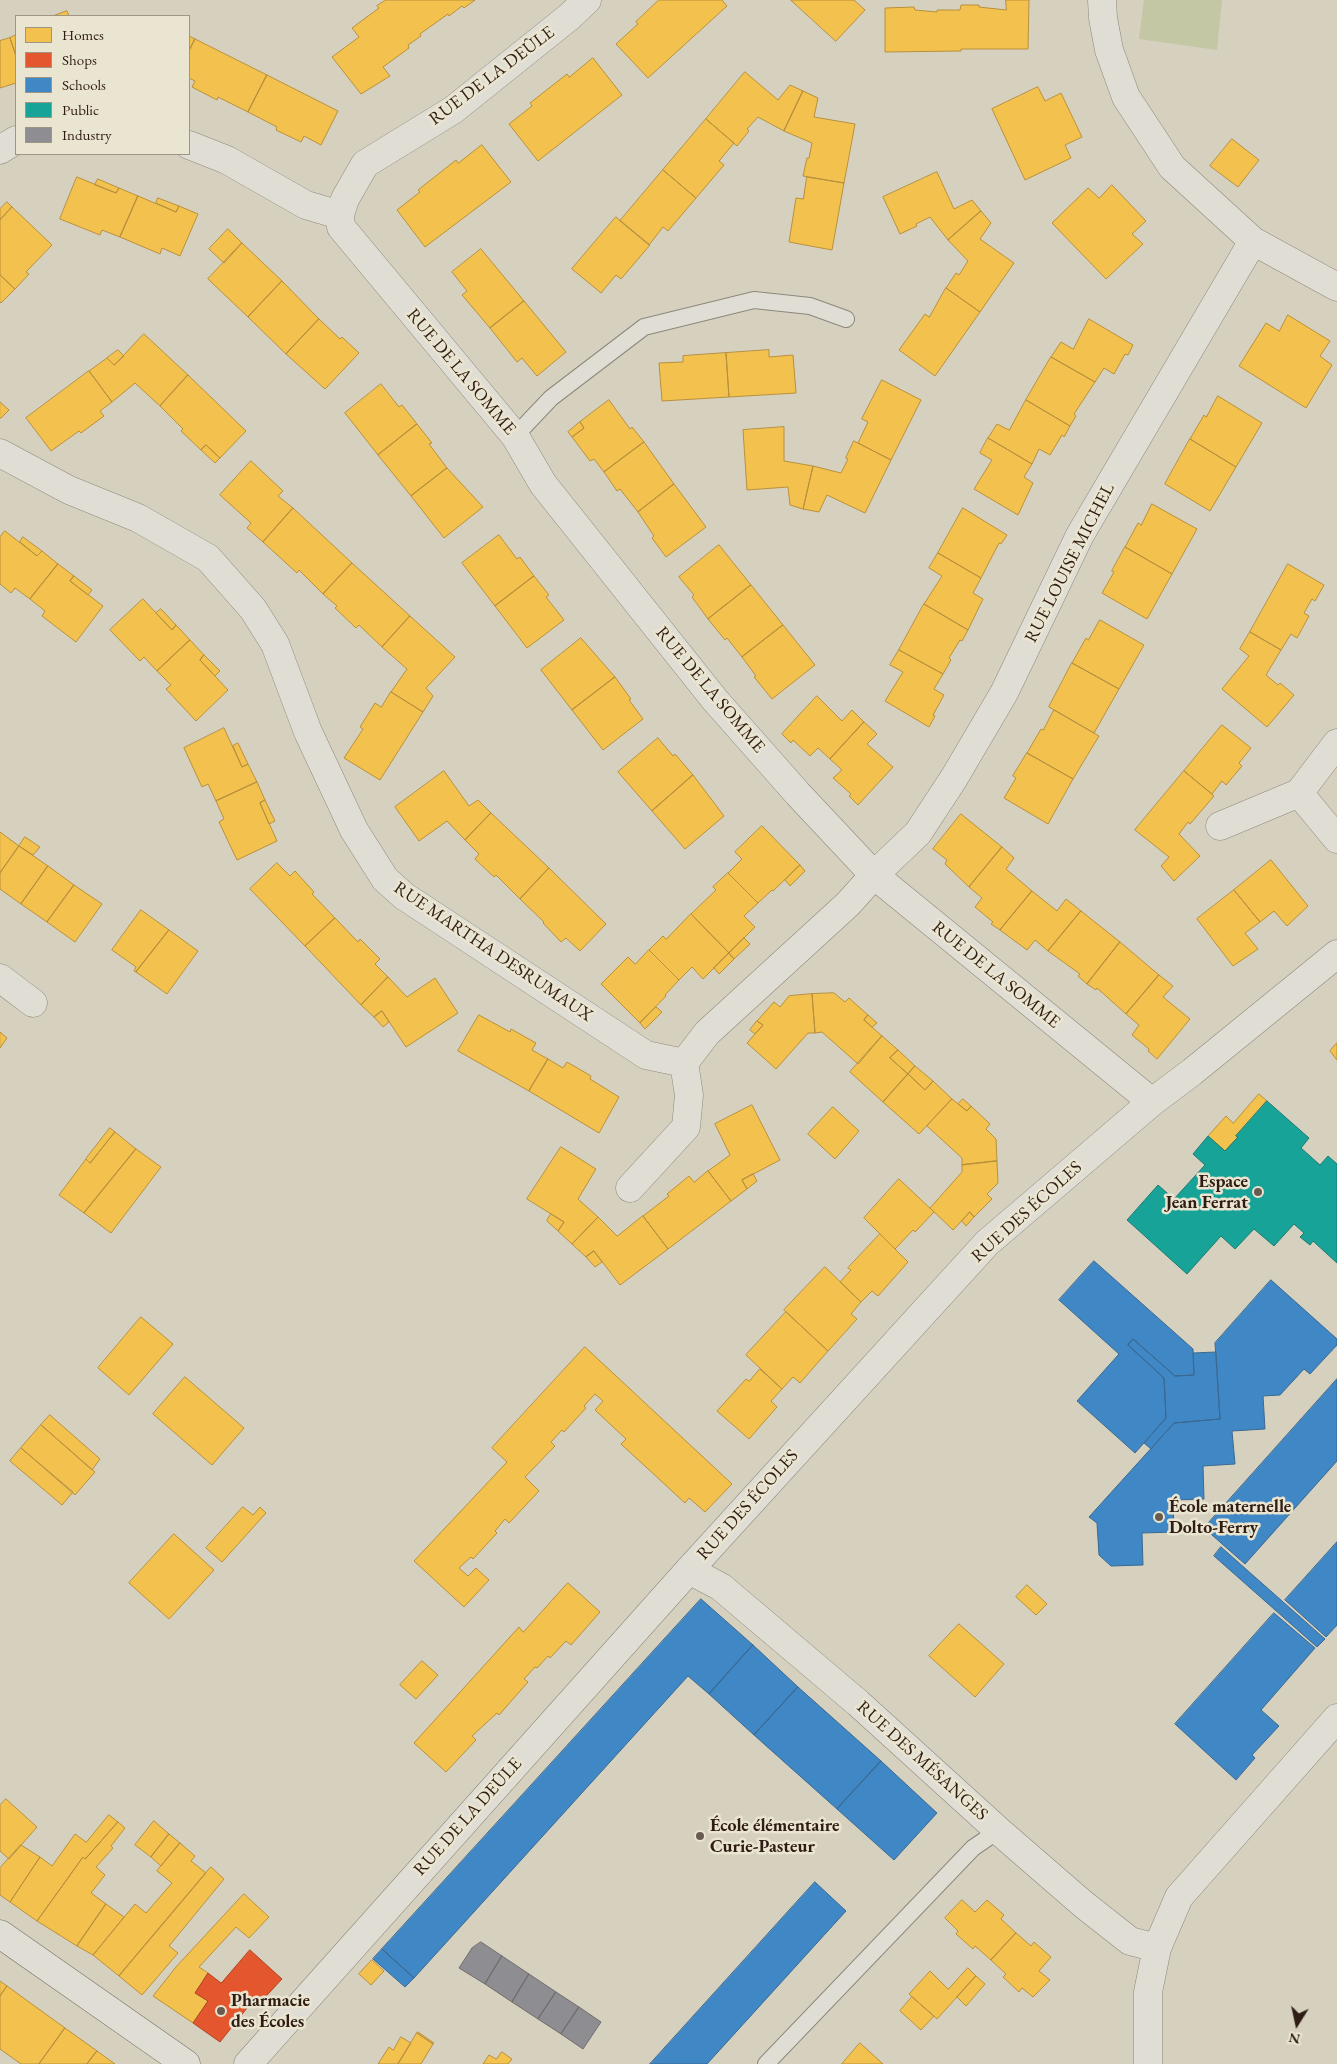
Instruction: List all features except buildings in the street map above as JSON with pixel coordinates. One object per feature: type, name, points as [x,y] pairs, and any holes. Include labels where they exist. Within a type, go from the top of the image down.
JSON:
[{"type":"street","name":"RUE DE LA DEÛLE","points":[[340,215],[345,199],[365,164],[453,110],[569,17],[587,0]]},
{"type":"street","points":[[1102,0],[1103,18],[1110,50],[1126,97],[1172,167],[1253,241],[1337,287]]},
{"type":"street","points":[[0,150],[15,141]]},
{"type":"street","points":[[190,145],[227,160],[306,205],[340,215]]},
{"type":"street","name":"RUE DE LA SOMME","points":[[340,215],[341,227],[352,243],[515,436],[543,484],[715,700],[798,794],[874,875],[1152,1102]]},
{"type":"street","name":"RUE LOUISE MICHEL","points":[[874,875],[918,833],[954,778],[1004,693],[1080,535],[1253,241]]},
{"type":"street","name":"RUE MARTHA DESRUMAUX","points":[[0,453],[69,490],[138,518],[208,558],[253,609],[275,644],[308,732],[354,830],[384,878],[404,896],[646,1055],[684,1063]]},
{"type":"street","points":[[1220,826],[1299,793],[1337,743]]},
{"type":"street","points":[[1299,793],[1337,839]]},
{"type":"street","points":[[630,1188],[686,1127],[689,1095],[684,1063],[707,1033],[848,904],[874,875]]},
{"type":"street","name":"RUE DES ÉCOLES","points":[[689,1570],[987,1243],[1152,1102],[1192,1072],[1337,954]]},
{"type":"street","points":[[0,978],[34,1003]]},
{"type":"street","name":"RUE DE LA DEÛLE","points":[[248,2064],[689,1570]]},
{"type":"street","name":"RUE DES MÉSANGES","points":[[689,1570],[721,1587],[858,1703],[1000,1832],[1130,1941],[1157,1948]]},
{"type":"street","points":[[1148,2064],[1148,1992],[1157,1948],[1179,1897],[1337,1718]]},
{"type":"street","points":[[0,1934],[186,2064]]},
{"type":"lane","points":[[515,436],[550,398],[644,327],[754,300],[810,306],[846,319]]},
{"type":"lane","points":[[766,2064],[973,1848],[988,1836],[1000,1832]]},
{"type":"green space","points":[[1144,0],[1222,0],[1217,50],[1139,39]]},
{"type":"place","name":"Espace Jean Ferrat","points":[[1258,1192]]},
{"type":"place","name":"École maternelle Dolto-Ferry","points":[[1159,1517]]},
{"type":"place","name":"École élémentaire Curie-Pasteur","points":[[700,1836]]},
{"type":"place","name":"Pharmacie des Écoles","points":[[221,2011]]}]
